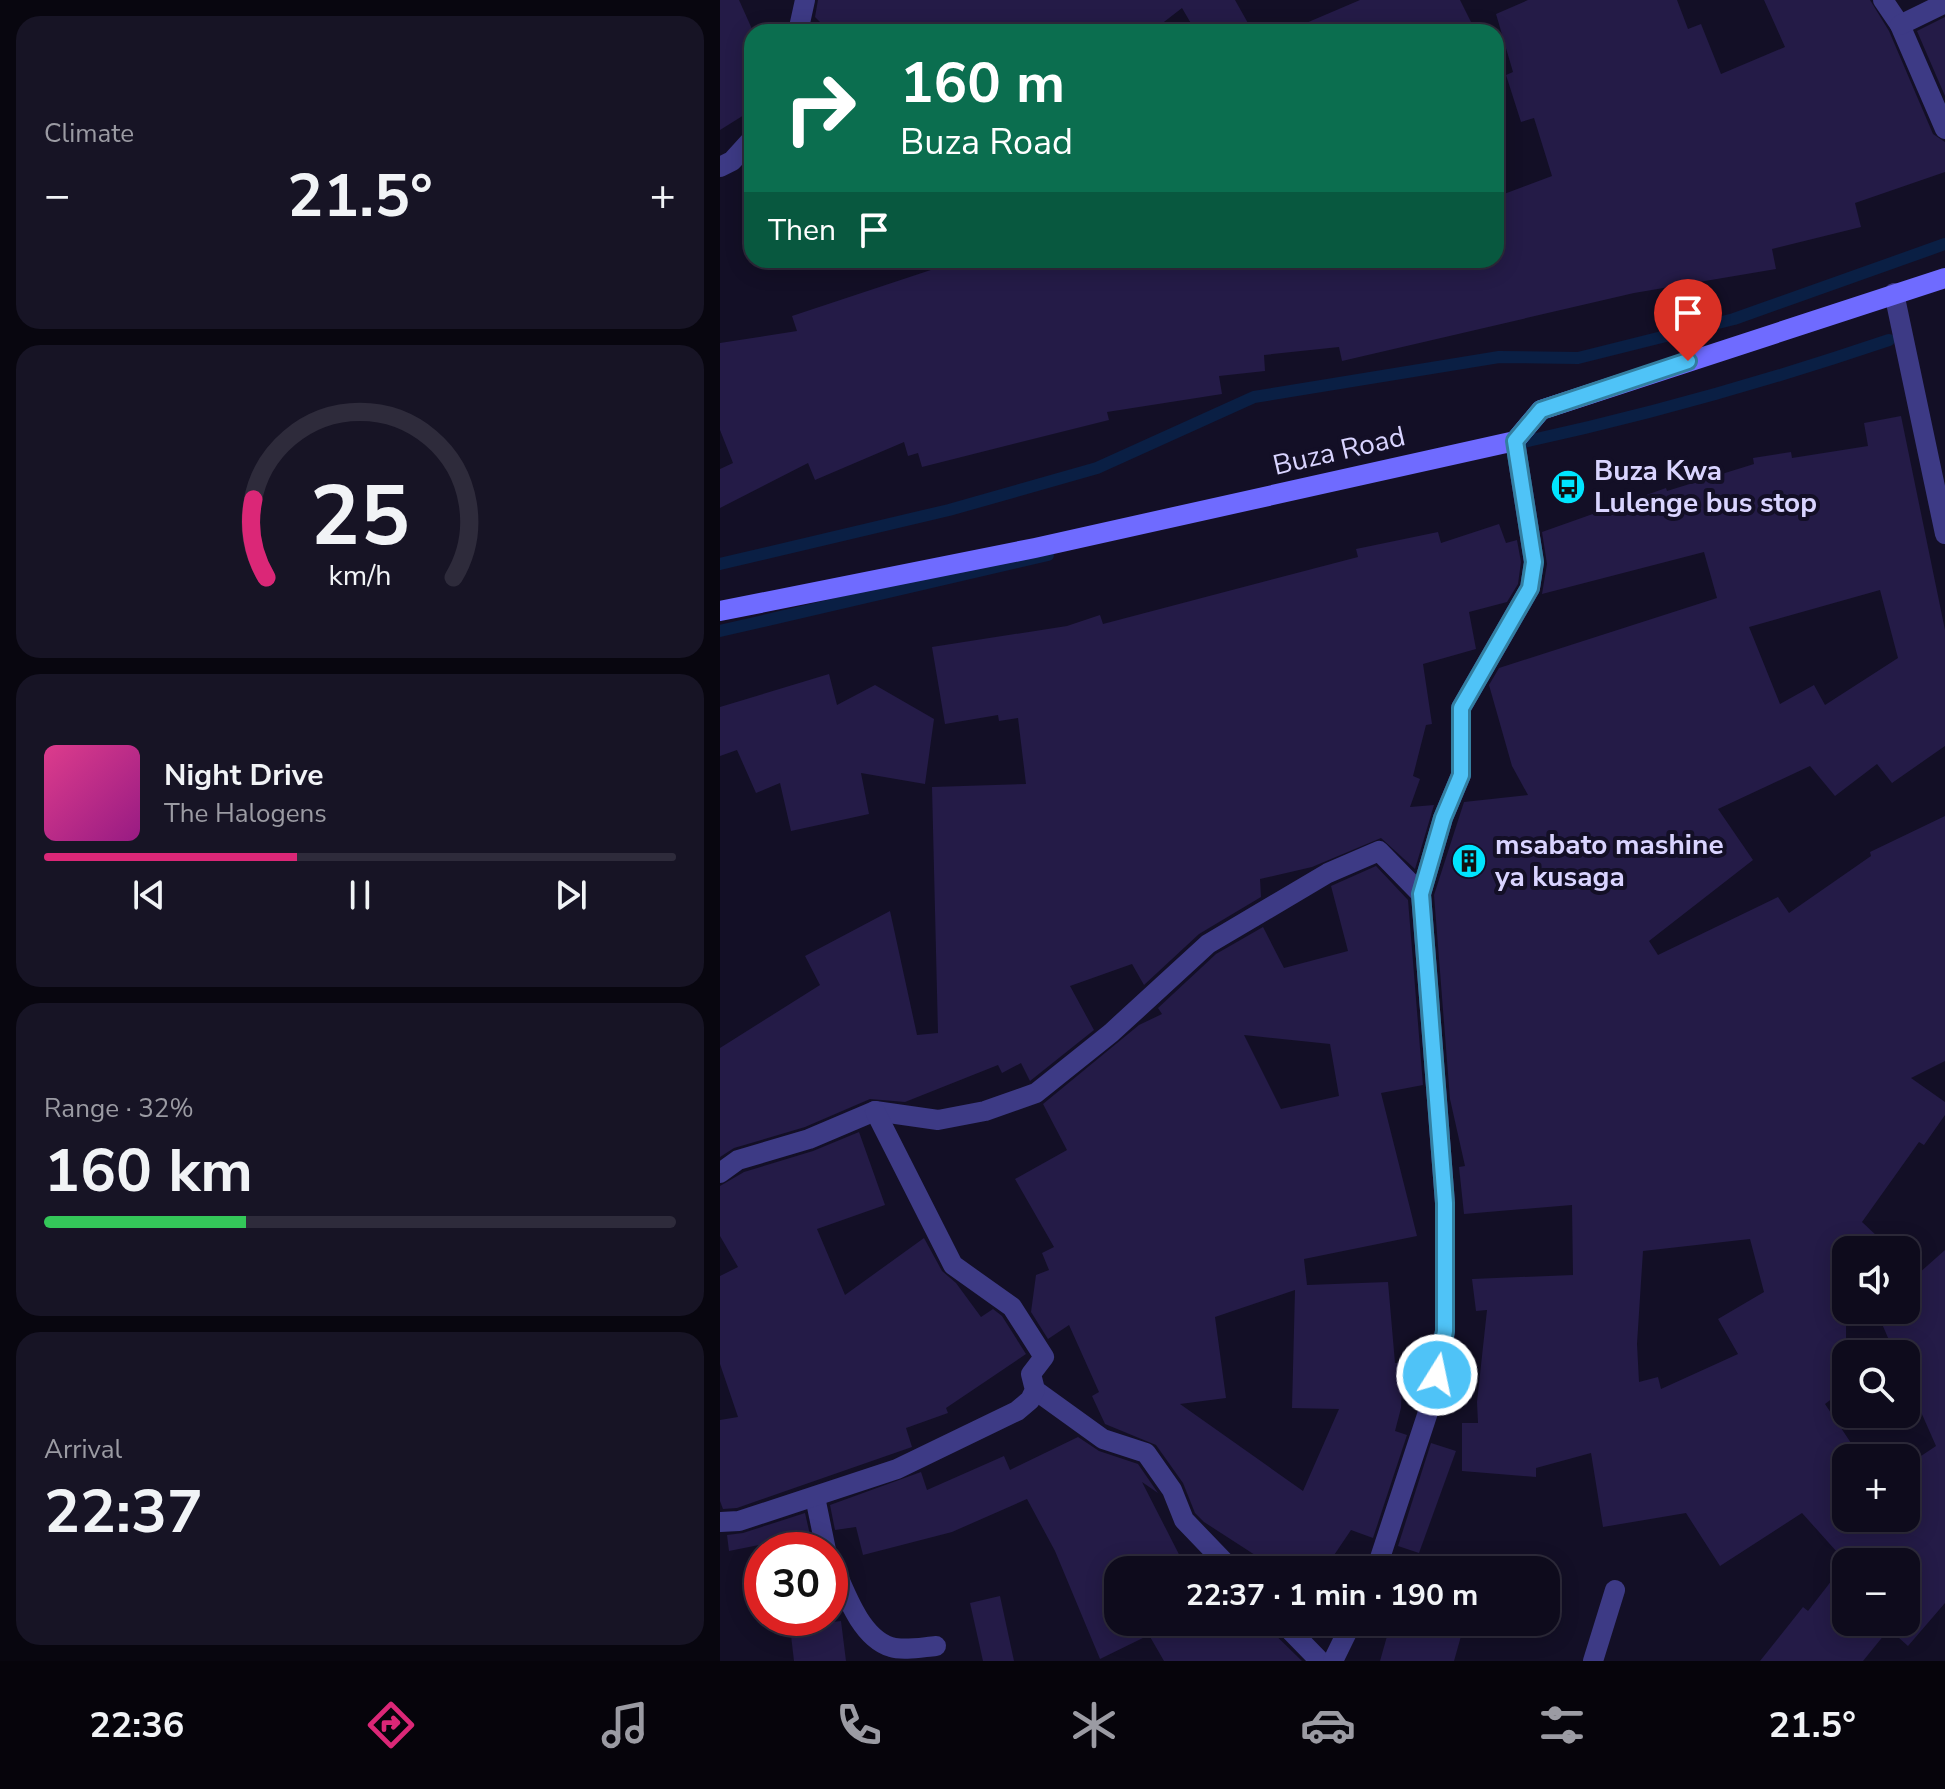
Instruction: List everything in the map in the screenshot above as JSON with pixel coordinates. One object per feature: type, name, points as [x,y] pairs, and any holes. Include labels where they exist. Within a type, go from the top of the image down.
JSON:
[{"type":"main road","points":[[1515,441],[1541,410],[1945,278]]},
{"type":"main road","name":"Buza Road","points":[[720,611],[1035,548],[1515,441]]},
{"type":"street","points":[[800,24],[805,0]]},
{"type":"street","points":[[1883,0],[1900,25],[1945,129]]},
{"type":"street","points":[[1900,25],[1945,3]]},
{"type":"street","points":[[720,167],[732,161],[744,148]]},
{"type":"street","points":[[1894,293],[1945,534]]},
{"type":"street","points":[[1381,1556],[1433,1397],[1445,1331],[1445,1203],[1421,894],[1443,818],[1461,775],[1461,708],[1530,588],[1534,562],[1515,441]]},
{"type":"street","points":[[720,1173],[738,1160],[809,1139],[875,1111],[938,1120],[985,1111],[1036,1093],[1111,1033],[1208,944],[1328,873],[1379,851],[1421,894]]},
{"type":"street","points":[[875,1111],[953,1265],[1012,1307],[1044,1357],[1031,1374],[1035,1390],[1103,1439],[1146,1453],[1172,1490],[1184,1520],[1219,1556]]},
{"type":"street","points":[[720,1522],[739,1521],[897,1469],[1017,1411],[1035,1390]]},
{"type":"street","points":[[815,1497],[822,1532]]},
{"type":"street","points":[[1593,1661],[1615,1590]]},
{"type":"street","points":[[848,1594],[864,1626],[891,1648],[936,1646]]},
{"type":"street","points":[[1296,1636],[1320,1661]]},
{"type":"street","points":[[1333,1661],[1345,1636]]},
{"type":"building","points":[[720,0],[739,0],[750,24],[744,24],[744,115],[720,130]]},
{"type":"building","points":[[818,0],[1235,0],[1248,24],[1191,24],[1182,8],[1161,24],[822,24],[815,17]]},
{"type":"building","points":[[1360,0],[1460,0],[1471,22],[1467,24],[1304,24]]},
{"type":"building","points":[[1528,0],[1677,0],[1688,29],[1701,24],[1721,74],[1785,47],[1764,0],[1870,0],[1889,31],[1933,134],[1945,142],[1945,172],[1855,203],[1861,227],[1772,249],[1776,269],[1634,293],[1342,361],[1339,347],[1264,355],[1265,371],[1219,376],[1222,394],[1107,412],[1109,420],[922,467],[918,453],[908,456],[904,442],[815,480],[808,463],[720,508],[720,469],[733,463],[720,430],[720,343],[797,331],[792,316],[937,268],[1504,268],[1504,194],[1552,176],[1534,118],[1521,122],[1506,75],[1513,72],[1504,41],[1504,24],[1499,24],[1496,14]]},
{"type":"building","points":[[1945,17],[1945,96],[1917,31]]},
{"type":"building","points":[[1901,416],[1945,630],[1945,746],[1892,783],[1877,764],[1835,796],[1810,766],[1718,809],[1753,860],[1649,941],[1658,955],[1778,897],[1789,913],[1871,856],[1870,852],[1945,816],[1945,1061],[1911,1078],[1945,1102],[1945,1115],[1924,1145],[1919,1142],[1862,1222],[1877,1236],[1832,1236],[1832,1324],[1846,1324],[1846,1340],[1832,1340],[1832,1399],[1825,1404],[1832,1414],[1832,1428],[1841,1428],[1852,1444],[1832,1444],[1832,1532],[1920,1532],[1920,1457],[1936,1446],[1920,1410],[1920,1340],[1889,1340],[1882,1324],[1920,1324],[1920,1272],[1945,1250],[1945,1603],[1920,1632],[1920,1548],[1833,1548],[1802,1513],[1720,1566],[1686,1513],[1603,1527],[1591,1453],[1536,1468],[1536,1477],[1462,1471],[1462,1423],[1478,1423],[1477,1402],[1487,1310],[1476,1311],[1472,1279],[1573,1275],[1572,1205],[1464,1214],[1459,1167],[1465,1166],[1450,1099],[1434,895],[1464,802],[1528,795],[1512,766],[1489,685],[1499,668],[1717,598],[1704,552],[1542,594],[1547,564],[1542,532],[1666,488],[1667,491],[1754,464],[1753,458],[1791,452],[1792,458],[1868,446],[1864,423]],"holes":[[[1880,590],[1898,658],[1825,705],[1814,685],[1780,704],[1749,627]],[[1750,1239],[1764,1292],[1718,1319],[1738,1354],[1661,1389],[1658,1377],[1639,1382],[1637,1344],[1643,1251]]]},
{"type":"building","points":[[1499,524],[1506,543],[1517,540],[1521,562],[1518,584],[1507,602],[1469,612],[1476,649],[1423,664],[1432,724],[1426,725],[1413,776],[1420,779],[1410,807],[1434,805],[1415,869],[1381,838],[1312,867],[1260,879],[1261,897],[1199,934],[1144,985],[1132,964],[1070,986],[1094,1030],[1030,1081],[1021,1063],[1002,1073],[998,1065],[905,1102],[870,1099],[805,1127],[734,1148],[720,1157],[720,1048],[820,985],[805,956],[890,911],[917,1035],[938,1033],[932,787],[1026,784],[1018,718],[999,721],[998,715],[945,724],[932,647],[1067,626],[1100,615],[1103,624],[1358,557],[1356,549],[1438,532],[1441,543]]},
{"type":"building","points":[[829,674],[837,705],[875,685],[934,719],[925,784],[861,773],[869,814],[791,831],[780,783],[756,793],[737,750],[720,756],[720,707]]},
{"type":"building","points":[[1376,866],[1408,900],[1423,1085],[1381,1093],[1417,1236],[1304,1259],[1307,1285],[1388,1282],[1395,1363],[1403,1363],[1401,1408],[1395,1431],[1407,1435],[1373,1538],[1351,1530],[1333,1556],[1256,1556],[1195,1513],[1183,1483],[1156,1445],[1105,1424],[1092,1396],[1099,1392],[1069,1325],[1048,1339],[1031,1312],[1036,1275],[1049,1270],[1042,1253],[1054,1247],[1015,1179],[1067,1150],[1043,1104],[1139,1025],[1162,1014],[1158,1008],[1216,954],[1263,927],[1284,968],[1348,951],[1331,886]],"holes":[[[1244,1035],[1330,1044],[1339,1096],[1281,1109]],[[1295,1290],[1292,1408],[1339,1409],[1303,1491],[1180,1404],[1226,1398],[1215,1317]]]},
{"type":"building","points":[[859,1132],[885,1205],[817,1229],[845,1295],[924,1238],[942,1271],[956,1283],[981,1317],[993,1309],[1002,1316],[1026,1354],[946,1408],[948,1413],[906,1428],[912,1447],[737,1508],[723,1509],[720,1501],[720,1420],[738,1417],[720,1364],[720,1276],[738,1267],[720,1236],[720,1186],[744,1172],[813,1151]]},
{"type":"building","points":[[1078,1437],[1099,1451],[1138,1464],[1158,1493],[1142,1482],[1180,1556],[1104,1556],[1104,1636],[1147,1636],[1100,1659],[1055,1551],[1027,1499],[952,1532],[863,1555],[856,1527],[835,1530],[830,1505],[921,1472],[927,1490],[1004,1456],[1010,1470]]},
{"type":"building","points":[[1431,1443],[1456,1451],[1419,1553],[1398,1546]]},
{"type":"building","points":[[805,1513],[809,1532],[746,1532]]},
{"type":"building","points":[[743,1533],[744,1548],[729,1551],[727,1535]]},
{"type":"building","points":[[1832,1580],[1832,1636],[1883,1636],[1863,1661],[1760,1661],[1803,1607],[1808,1611]]},
{"type":"building","points":[[1000,1596],[1014,1661],[983,1661],[970,1603]]},
{"type":"building","points":[[791,1636],[843,1636],[846,1661],[794,1661]]},
{"type":"building","points":[[1150,1636],[1276,1636],[1302,1661],[1164,1661]]},
{"type":"building","points":[[1387,1636],[1461,1636],[1454,1661],[1380,1661]]},
{"type":"building","points":[[1897,1636],[1917,1636],[1908,1646]]},
{"type":"waterway","points":[[720,564],[949,510],[1097,468],[1254,397],[1499,357],[1578,358],[1734,319],[1945,244]]},
{"type":"waterway","points":[[1514,444],[1703,398],[1889,340]]},
{"type":"waterway","points":[[720,631],[1048,555]]},
{"type":"place","name":"Buza Kwa Lulenge bus stop","points":[[1568,487]]},
{"type":"place","name":"msabato mashine ya kusaga","points":[[1469,861]]},
{"type":"route","points":[[1437,1375],[1445,1331],[1445,1203],[1421,894],[1443,818],[1461,775],[1461,708],[1479,671],[1499,647],[1530,588],[1534,562],[1515,441],[1541,410],[1688,361]]}]
